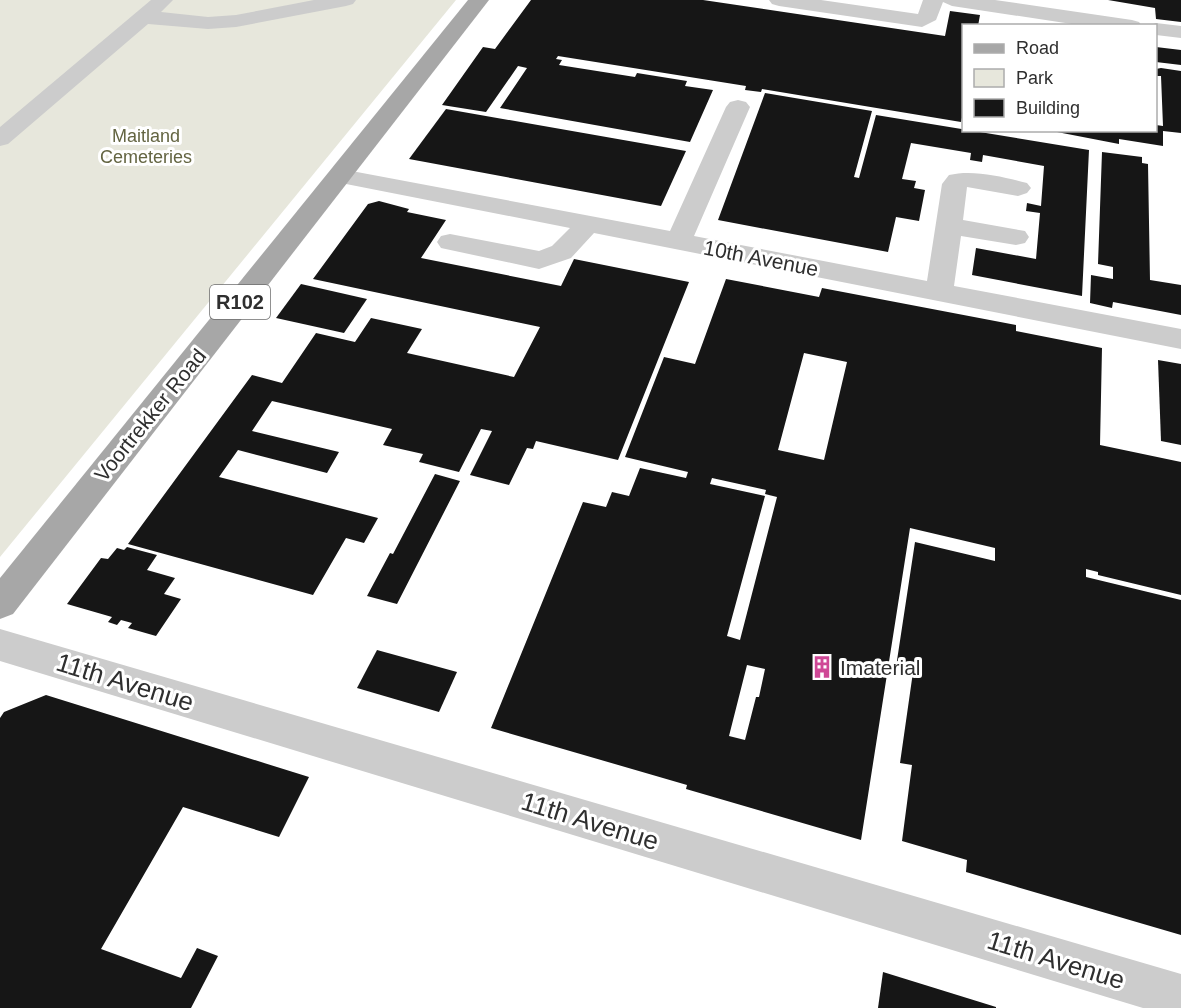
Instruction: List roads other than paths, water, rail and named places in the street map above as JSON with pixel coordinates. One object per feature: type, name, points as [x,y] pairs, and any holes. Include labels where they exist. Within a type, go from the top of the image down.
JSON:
[{"type":"main road","name":"Voortrekker Road","points":[[0,604],[479,0]]},
{"type":"street","points":[[0,139],[163,0]]},
{"type":"street","points":[[143,17],[192,23],[236,21],[346,0]]},
{"type":"street","points":[[779,0],[922,21],[929,16],[933,0]]},
{"type":"street","points":[[952,0],[1017,4],[1122,24]]},
{"type":"street","points":[[1157,29],[1181,32]]},
{"type":"street","points":[[680,241],[738,107]]},
{"type":"street","name":"10th Avenue","points":[[341,176],[1181,339]]},
{"type":"street","points":[[939,293],[971,210],[1018,188]]},
{"type":"street","points":[[971,210],[1016,237]]},
{"type":"street","points":[[450,242],[539,260],[554,258],[565,251],[587,224]]},
{"type":"street","name":"11th Avenue","points":[[0,645],[1181,997]]},
{"type":"place","name":"Imaterial","points":[[822,667]]},
{"type":"park label","name":"Maitland Cemeteries","points":[[146,146]]}]
